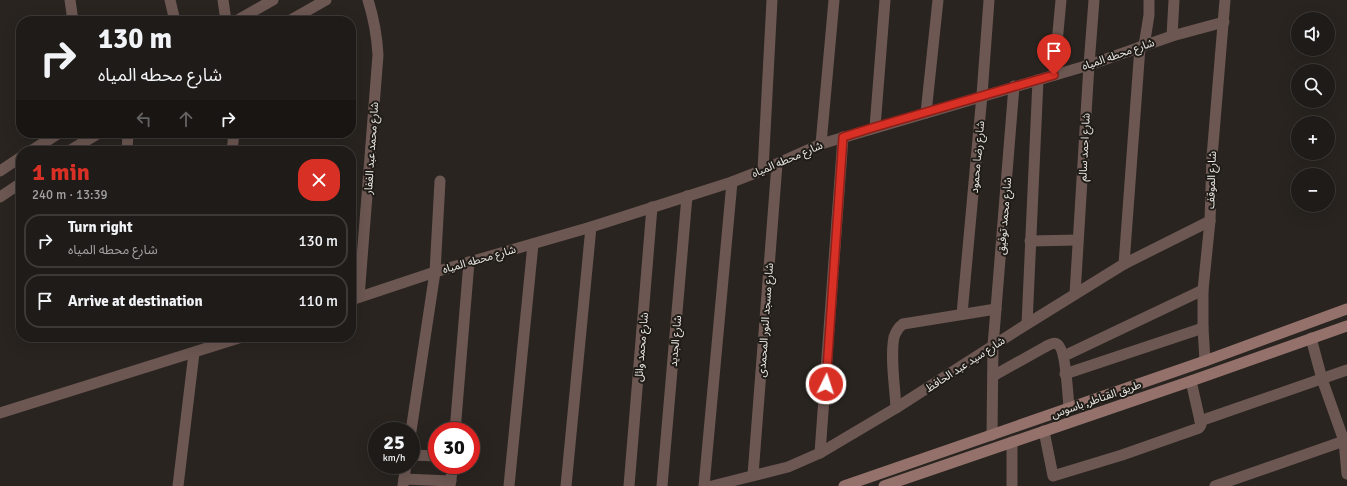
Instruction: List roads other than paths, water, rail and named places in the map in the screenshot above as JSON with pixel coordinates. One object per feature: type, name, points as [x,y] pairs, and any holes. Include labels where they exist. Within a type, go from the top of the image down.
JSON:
[{"type":"main road","name":"طريق القناطر, باسوس","points":[[844,486],[1205,361],[1347,309]]},
{"type":"main road","name":"طريق القناطر, باسوس","points":[[884,486],[1347,326]]},
{"type":"street","points":[[70,0],[72,16]]},
{"type":"street","points":[[170,0],[174,16]]},
{"type":"street","points":[[223,0],[225,16]]},
{"type":"street","points":[[245,16],[273,0]]},
{"type":"street","points":[[298,16],[326,0]]},
{"type":"street","name":"شارع محمد عبد الغفار","points":[[356,287],[378,55],[374,17],[368,0]]},
{"type":"street","points":[[763,170],[772,0]]},
{"type":"street","points":[[821,144],[834,0]]},
{"type":"street","points":[[875,127],[885,0]]},
{"type":"street","points":[[926,113],[938,0]]},
{"type":"street","name":"شارع رضا محمود","points":[[962,314],[989,0]]},
{"type":"street","points":[[1054,75],[1061,0]]},
{"type":"street","name":"شارع احمد سالم","points":[[1075,294],[1094,0]]},
{"type":"street","points":[[1124,264],[1142,47],[1149,15],[1149,0]]},
{"type":"street","points":[[1172,36],[1174,0]]},
{"type":"street","name":"شارع الموقف","points":[[1205,361],[1202,328],[1203,290],[1210,221],[1212,157],[1226,0]]},
{"type":"street","name":"شارع محطه المياه","points":[[356,298],[469,262],[591,227],[732,182],[821,144],[843,137],[982,95],[1089,65],[1172,36],[1224,22]]},
{"type":"street","points":[[1027,324],[1038,80]]},
{"type":"street","name":"شارع محمد توفيق","points":[[992,435],[996,309],[1014,86]]},
{"type":"street","points":[[820,454],[843,137]]},
{"type":"street","points":[[38,146],[50,138]]},
{"type":"street","points":[[77,146],[91,138]]},
{"type":"street","points":[[0,171],[16,160]]},
{"type":"street","name":"شارع مسجد النور المحمدى","points":[[753,475],[776,164]]},
{"type":"street","points":[[412,422],[436,272],[440,181]]},
{"type":"street","points":[[704,486],[732,182]]},
{"type":"street","points":[[0,197],[16,186]]},
{"type":"street","name":"شارع الجديد","points":[[662,486],[687,196]]},
{"type":"street","name":"شارع محمد وائل","points":[[629,486],[652,207]]},
{"type":"street","name":"شارع سيد عبد الحافظ","points":[[712,486],[788,467],[820,454],[896,408],[1124,264],[1210,221]]},
{"type":"street","points":[[566,486],[591,227]]},
{"type":"street","points":[[1030,241],[1078,240]]},
{"type":"street","points":[[509,486],[533,244]]},
{"type":"street","points":[[457,422],[469,262]]},
{"type":"street","points":[[1064,356],[1203,290]]},
{"type":"street","points":[[896,408],[893,352],[894,336],[899,327],[903,324],[996,309]]},
{"type":"street","points":[[1066,374],[1202,328]]},
{"type":"street","points":[[1311,338],[1322,379],[1345,441],[1347,474]]},
{"type":"street","points":[[0,413],[194,353],[214,342]]},
{"type":"street","points":[[993,376],[1051,344],[1059,345],[1064,356],[1068,408]]},
{"type":"street","points":[[178,486],[194,353]]},
{"type":"street","points":[[1200,421],[1347,370]]},
{"type":"street","points":[[1044,431],[1052,476],[1122,455],[1199,428],[1201,425],[1191,381]]},
{"type":"street","points":[[1225,485],[1345,441]]},
{"type":"street","points":[[1012,442],[1012,486]]},
{"type":"street","points":[[404,483],[451,484],[452,474]]}]
